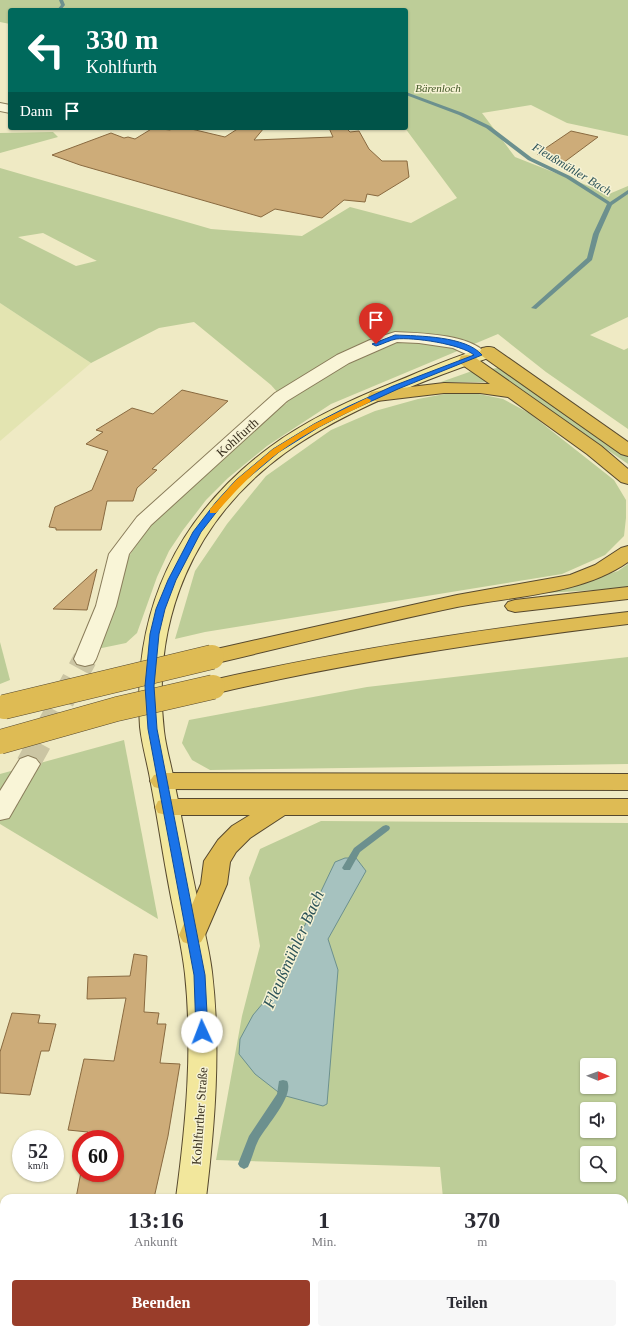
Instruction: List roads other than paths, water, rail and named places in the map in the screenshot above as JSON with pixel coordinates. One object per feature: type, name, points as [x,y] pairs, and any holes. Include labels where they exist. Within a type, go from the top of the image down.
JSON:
[{"type":"highway","points":[[478,356],[512,392],[594,450],[628,478]]},
{"type":"highway","points":[[478,356],[628,450]]},
{"type":"highway","points":[[377,396],[450,388],[480,388],[512,392]]},
{"type":"highway","points":[[2,708],[457,601],[573,581],[605,569],[628,552]]},
{"type":"highway","points":[[316,634],[470,611],[628,593]]},
{"type":"highway","points":[[0,742],[117,710],[267,674],[330,661],[467,638],[628,618]]},
{"type":"highway","points":[[162,780],[628,782]]},
{"type":"highway","points":[[167,807],[628,807]]},
{"type":"highway","points":[[192,935],[214,884],[217,861],[227,846],[241,832],[280,807]]},
{"type":"main road","name":"Kohlfurther Straße","points":[[192,1194],[199,1138],[204,1068],[199,975],[152,729],[149,686],[151,658],[154,634],[161,609],[185,553],[197,532],[219,503],[239,482],[276,451],[316,426],[377,396],[478,356]]},
{"type":"street","name":"Kohlfurth","points":[[85,659],[106,606],[119,554],[123,548],[144,521],[281,397],[344,359],[371,346],[395,337],[420,338],[457,344],[474,351],[478,356]]},
{"type":"street","points":[[0,812],[28,764]]},
{"type":"water","points":[[345,858],[356,858],[366,871],[328,939],[338,970],[327,1104],[323,1106],[282,1095],[255,1074],[239,1054],[240,1039],[253,1015],[274,990],[335,862]]},
{"type":"waterway","name":"Fleußmühler Bach","points":[[61,0],[63,5],[61,8]]},
{"type":"waterway","name":"Fleußmühler Bach","points":[[408,94],[461,114],[488,127],[530,159],[568,177],[610,204]]},
{"type":"waterway","points":[[610,204],[628,192]]},
{"type":"waterway","name":"Fleußmühler Bach","points":[[534,308],[590,259],[596,234],[610,204]]},
{"type":"waterway","name":"Fleußmühler Bach","points":[[347,868],[357,850],[386,828]]},
{"type":"waterway","name":"Fleußmühler Bach","points":[[244,1164],[253,1139],[282,1095],[283,1084]]},
{"type":"tunnel","points":[[28,764],[85,659]]},
{"type":"park label","name":"Bärenloch","points":[[438,88]]}]
